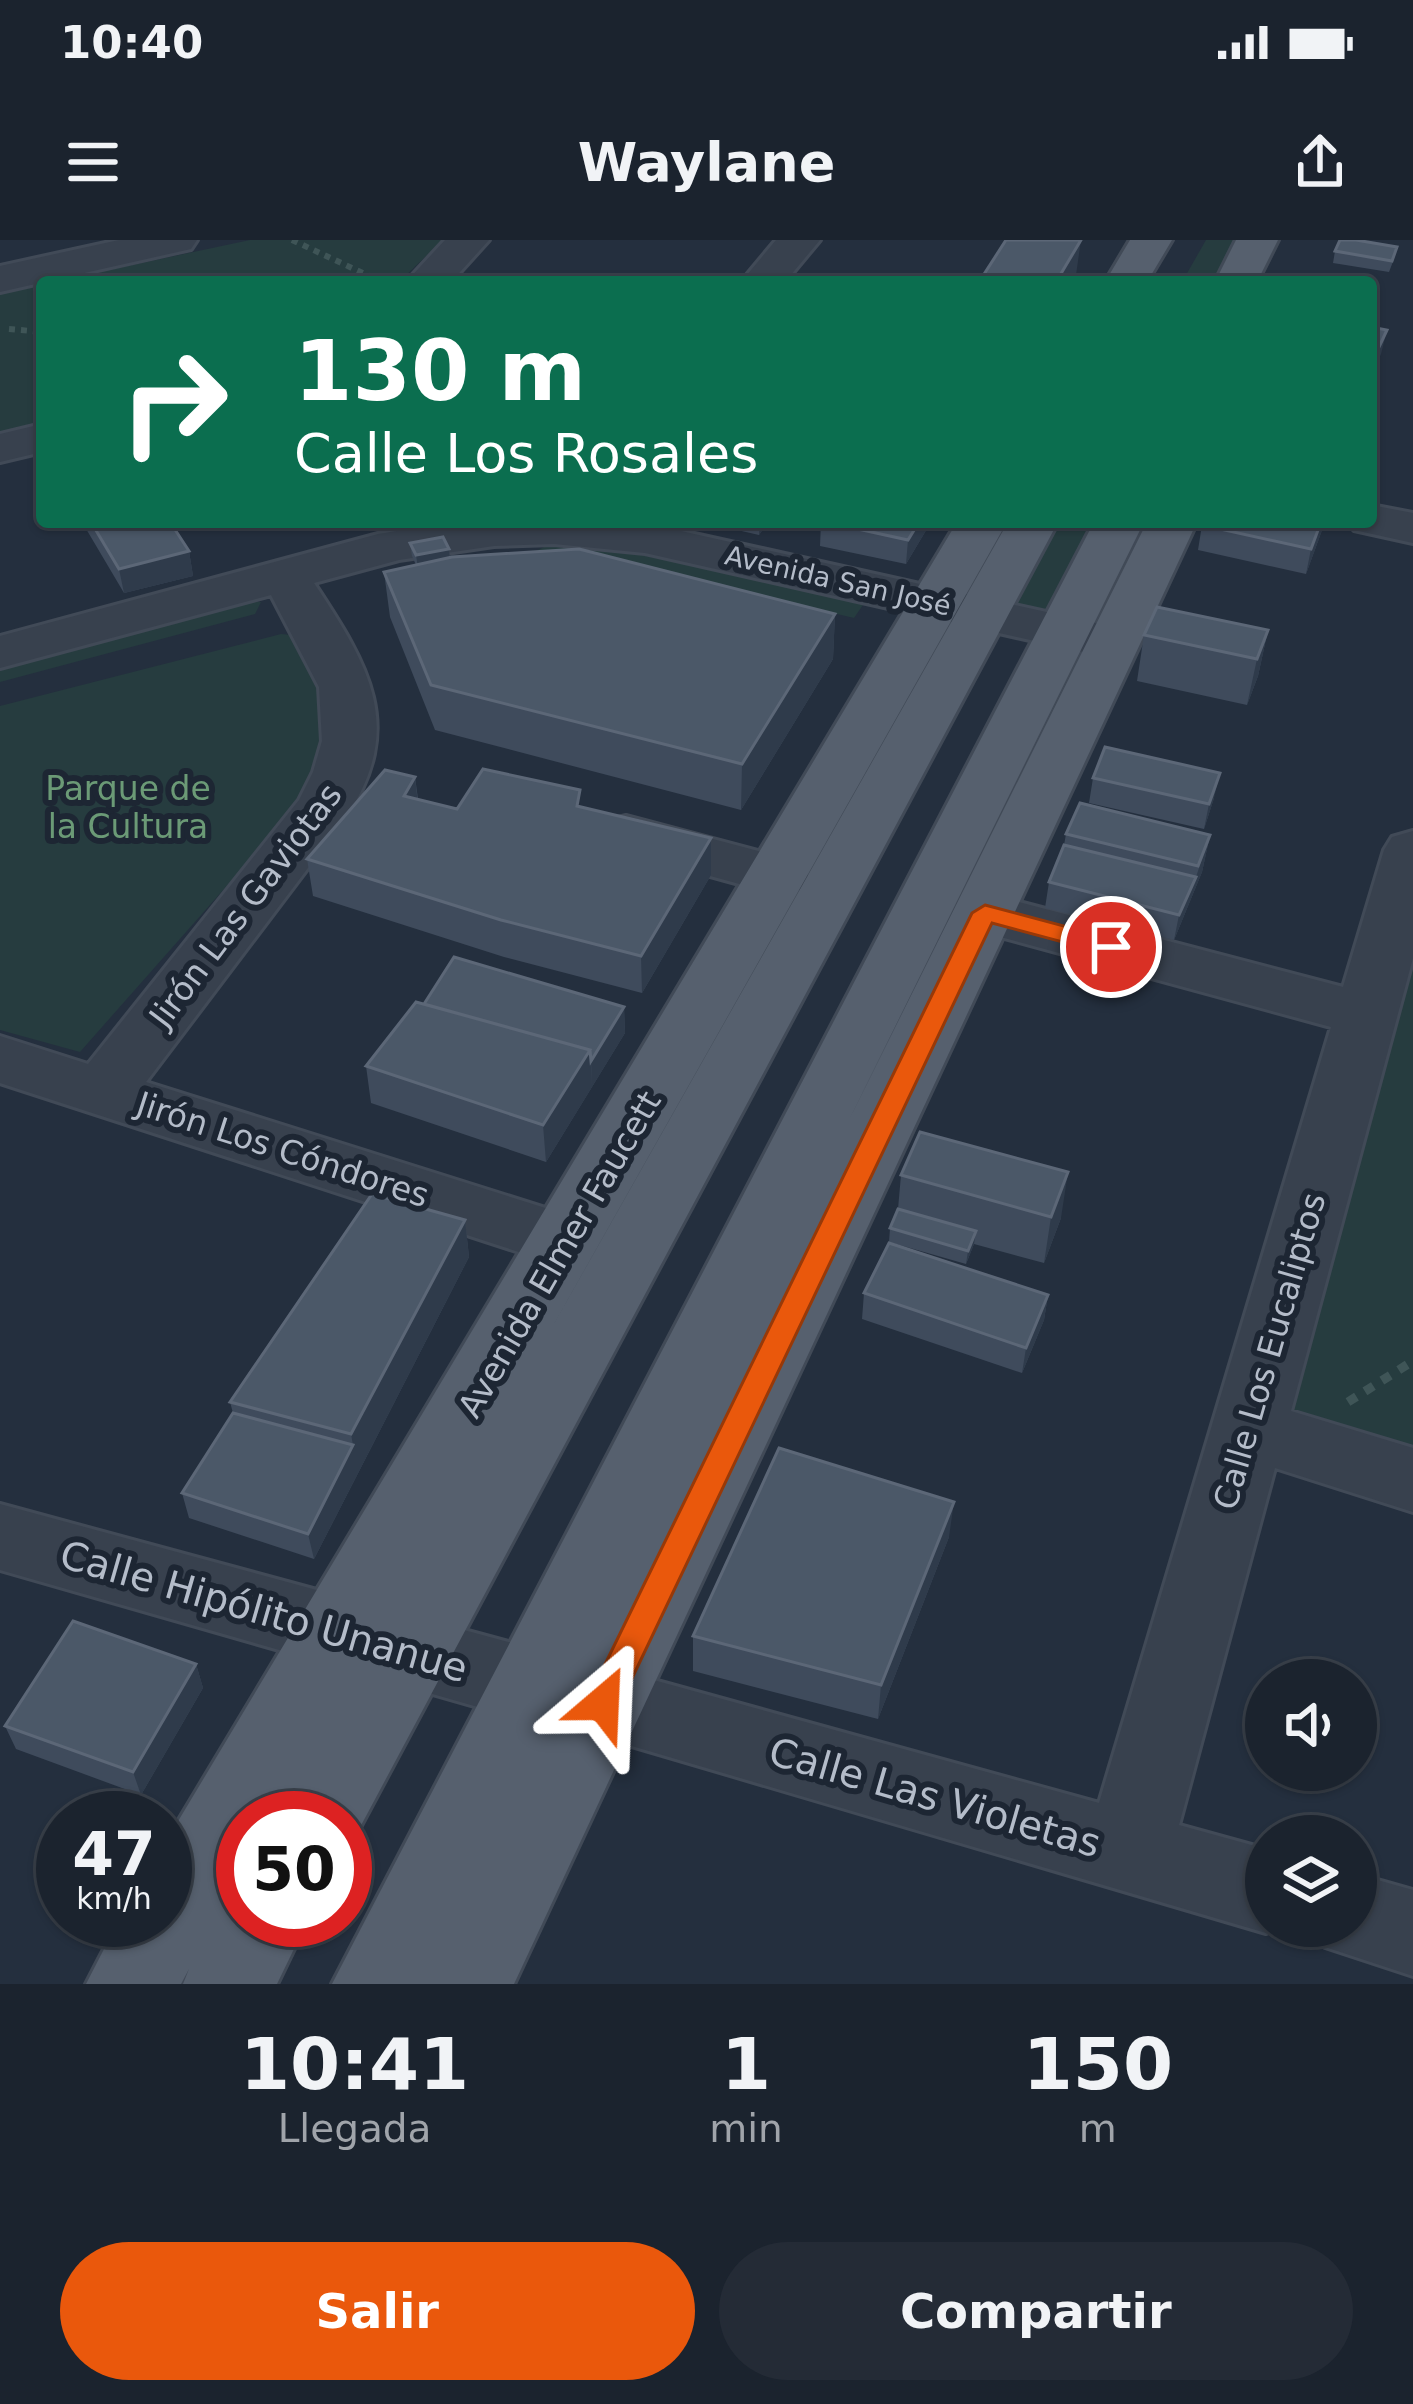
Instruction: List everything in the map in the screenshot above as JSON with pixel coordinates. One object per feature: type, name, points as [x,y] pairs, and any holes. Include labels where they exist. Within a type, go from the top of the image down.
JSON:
[{"type":"main road","points":[[1130,276],[1151,240]]},
{"type":"main road","points":[[1173,276],[1194,240]]},
{"type":"main road","points":[[1239,276],[1257,240]]},
{"type":"main road","points":[[1282,276],[1298,240]]},
{"type":"main road","name":"Avenida Elmer Faucett","points":[[291,1791],[949,625],[980,528]]},
{"type":"main road","name":"Avenida Elmer Faucett","points":[[376,1642],[565,1240],[779,876],[949,625],[1028,528]]},
{"type":"main road","points":[[377,1984],[565,1694],[985,913],[1081,655],[1117,528]]},
{"type":"main road","points":[[467,1984],[565,1694],[600,1650],[607,1529],[1081,655],[1168,528]]},
{"type":"main road","name":"Avenida Elmer Faucett","points":[[131,1984],[216,1884]]},
{"type":"main road","points":[[228,1984],[249,1947]]},
{"type":"street","points":[[69,276],[176,240]]},
{"type":"street","points":[[433,276],[468,240]]},
{"type":"street","points":[[767,276],[799,240]]},
{"type":"street","points":[[3,298],[36,287]]},
{"type":"street","points":[[0,448],[36,439]]},
{"type":"street","points":[[1377,521],[1413,528]]},
{"type":"street","points":[[396,545],[439,528]]},
{"type":"street","name":"Avenida San José","points":[[0,689],[294,591],[396,545],[526,528]]},
{"type":"street","points":[[481,566],[525,551],[554,528]]},
{"type":"street","name":"Avenida San José","points":[[572,528],[645,538],[949,625],[1081,655]]},
{"type":"street","name":"Avenida San José","points":[[0,652],[294,591],[481,566],[549,564],[949,625]]},
{"type":"street","name":"Jirón Las Gaviotas","points":[[103,1091],[311,825],[342,776],[352,746],[354,716],[348,687],[294,591]]},
{"type":"street","points":[[609,829],[779,876]]},
{"type":"street","name":"Calle Los Eucaliptos","points":[[1128,1852],[1413,850]]},
{"type":"street","points":[[985,913],[1366,1015]]},
{"type":"street","name":"Jirón Los Cóndores","points":[[0,1059],[565,1240]]},
{"type":"street","points":[[1246,1427],[1413,1480]]},
{"type":"street","name":"Calle Hipólito Unanue","points":[[0,1537],[565,1694]]},
{"type":"street","name":"Calle Las Violetas","points":[[565,1694],[1245,1886]]},
{"type":"street","points":[[1377,1923],[1413,1933]]},
{"type":"path","points":[[292,240],[369,276]]},
{"type":"path","points":[[3,298],[9,329]]},
{"type":"path","points":[[0,334],[9,329],[36,331]]},
{"type":"green space","points":[[250,240],[443,240],[405,276],[80,276]]},
{"type":"green space","points":[[1206,240],[1250,240],[1231,276],[1185,276]]},
{"type":"green space","points":[[36,285],[36,424],[0,433],[0,293]]},
{"type":"green space","points":[[1046,528],[1100,528],[1058,609],[1043,614],[1013,607],[1009,594]]},
{"type":"green space","points":[[558,540],[865,602],[854,618],[625,564],[524,557]]},
{"type":"green space","points":[[261,602],[255,614],[0,682],[0,665]]},
{"type":"green space","name":"Parque de la Cultura","points":[[281,634],[303,636],[326,715],[322,751],[307,795],[80,1052],[0,1030],[0,706]]},
{"type":"green space","points":[[1413,928],[1413,1463],[1281,1427]]},
{"type":"building","points":[[1006,240],[1081,240],[1060,276],[983,276]]},
{"type":"building","points":[[1340,240],[1397,247],[1392,261],[1335,251]]},
{"type":"building","points":[[1377,328],[1387,330],[1377,351]]},
{"type":"building","points":[[95,528],[174,528],[189,551],[119,569]]},
{"type":"building","points":[[853,528],[915,528],[908,540]]},
{"type":"building","points":[[1216,528],[1319,528],[1311,549]]},
{"type":"building","points":[[443,537],[449,549],[416,555],[410,543]]},
{"type":"building","points":[[579,549],[835,614],[742,764],[431,685],[384,572],[452,557]]},
{"type":"building","points":[[1157,607],[1268,630],[1257,659],[1144,635]]},
{"type":"building","points":[[1105,747],[1220,773],[1209,804],[1093,778]]},
{"type":"building","points":[[483,769],[580,790],[577,806],[711,838],[641,956],[501,920],[307,859],[385,770],[415,777],[404,796],[457,809]]},
{"type":"building","points":[[1080,803],[1210,835],[1198,866],[1066,834]]},
{"type":"building","points":[[1064,845],[1196,877],[1179,915],[1049,882]]},
{"type":"building","points":[[454,957],[624,1007],[591,1061],[590,1050],[424,1004]]},
{"type":"building","points":[[416,1002],[590,1050],[543,1125],[366,1066]]},
{"type":"building","points":[[920,1132],[1068,1172],[1051,1217],[901,1175]]},
{"type":"building","points":[[372,1194],[465,1220],[351,1434],[230,1402]]},
{"type":"building","points":[[898,1209],[976,1231],[968,1251],[890,1228]]},
{"type":"building","points":[[889,1243],[1048,1295],[1026,1348],[864,1293]]},
{"type":"building","points":[[233,1413],[353,1445],[308,1534],[182,1493]]},
{"type":"building","points":[[779,1448],[954,1502],[881,1685],[693,1636]]},
{"type":"building","points":[[73,1621],[196,1664],[133,1772],[5,1726]]},
{"type":"route","points":[[603,1703],[985,913],[1111,947]]}]
